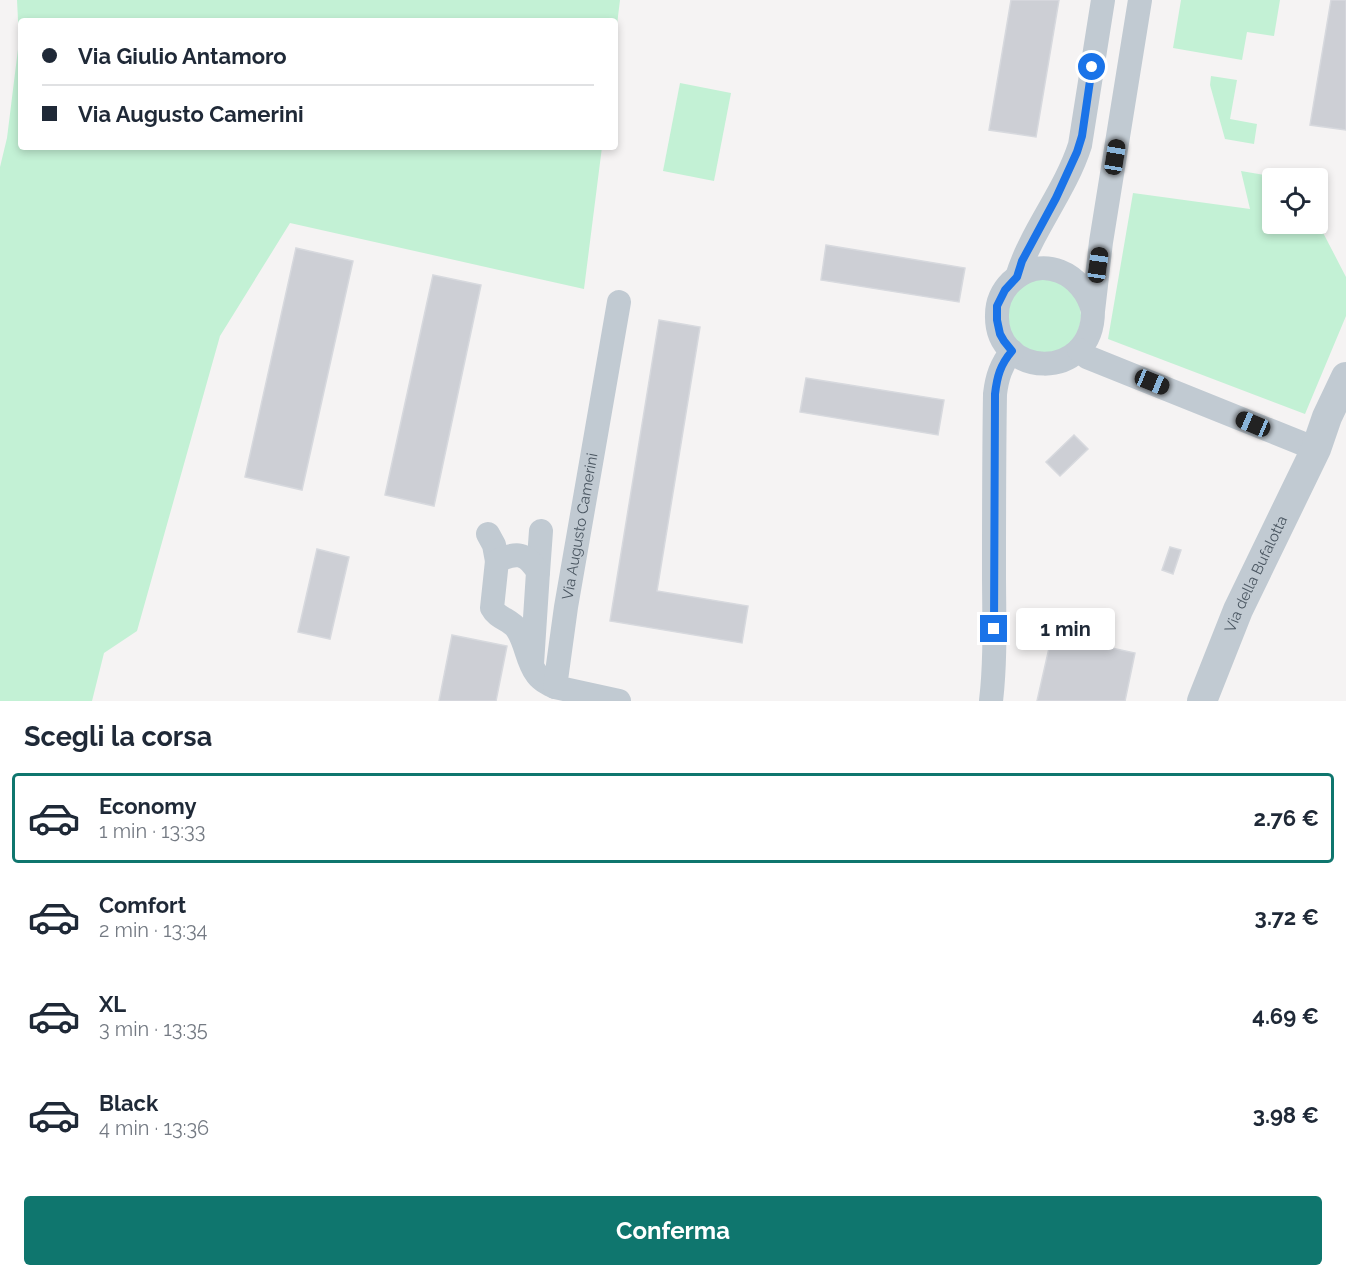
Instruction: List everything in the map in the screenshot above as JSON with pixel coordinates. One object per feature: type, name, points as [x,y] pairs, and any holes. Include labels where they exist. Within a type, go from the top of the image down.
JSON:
[{"type":"street","points":[[1017,277],[1022,261],[1056,198],[1082,136],[1103,0]]},
{"type":"street","points":[[1092,311],[1140,0]]},
{"type":"street","points":[[1037,269],[1056,270],[1072,277],[1086,292],[1092,311],[1093,320],[1089,335],[1079,350],[1057,363],[1029,362],[1012,351],[1004,341],[998,327],[997,306],[1005,290],[1017,277],[1037,269]]},
{"type":"street","name":"Via Augusto Camerini","points":[[555,687],[568,596],[619,302]]},
{"type":"street","points":[[1079,350],[1087,357],[1316,449]]},
{"type":"street","points":[[991,701],[994,646],[995,394],[1000,369],[1012,351]]},
{"type":"street","name":"Via della Bufalotta","points":[[1202,701],[1238,610],[1316,449],[1327,417],[1346,377]]},
{"type":"street","name":"Via della Bufalotta","points":[[1316,449],[1346,406]]},
{"type":"street","points":[[532,664],[541,531]]},
{"type":"street","points":[[488,534],[494,545],[497,561],[491,604],[493,612],[508,620],[518,630],[535,673],[555,687],[619,701]]},
{"type":"street","points":[[497,561],[509,555],[523,556],[530,560],[538,572]]},
{"type":"green space","points":[[17,0],[620,0],[618,18],[18,18],[18,20]]},
{"type":"green space","points":[[1181,0],[1280,0],[1274,36],[1247,32],[1242,60],[1173,48]]},
{"type":"green space","points":[[18,49],[18,150],[602,150],[584,289],[290,223],[220,336],[137,631],[104,653],[92,701],[0,701],[0,167],[7,138]]},
{"type":"green space","points":[[1211,76],[1237,80],[1230,119],[1257,124],[1254,144],[1225,139],[1210,85]]},
{"type":"green space","points":[[680,83],[731,93],[714,181],[663,171]]},
{"type":"green space","points":[[1241,171],[1262,174],[1262,234],[1324,234],[1346,277],[1346,316],[1305,414],[1108,339],[1133,193],[1250,209]]},
{"type":"green space","points":[[1044,279],[1058,282],[1070,290],[1078,302],[1081,316],[1078,330],[1070,342],[1058,350],[1044,353],[1030,350],[1018,342],[1010,330],[1007,316],[1010,302],[1018,290],[1030,282]]},
{"type":"building","points":[[1011,0],[1059,0],[1036,137],[989,130]]},
{"type":"building","points":[[1331,0],[1346,0],[1346,130],[1310,125]]},
{"type":"building","points":[[826,245],[965,268],[959,302],[821,280]]},
{"type":"building","points":[[296,248],[353,261],[302,490],[245,477]]},
{"type":"building","points":[[433,275],[481,285],[434,506],[385,495]]},
{"type":"building","points":[[659,320],[700,327],[657,591],[748,606],[742,643],[610,621]]},
{"type":"building","points":[[806,378],[944,400],[938,435],[800,412]]},
{"type":"building","points":[[1074,435],[1088,449],[1060,476],[1046,462]]},
{"type":"building","points":[[1170,547],[1181,550],[1173,574],[1162,570]]},
{"type":"building","points":[[317,549],[349,557],[330,639],[298,632]]},
{"type":"building","points":[[452,635],[507,646],[496,701],[439,701]]},
{"type":"building","points":[[1052,635],[1135,653],[1125,701],[1037,701]]},
{"type":"route","points":[[994,629],[995,394],[998,374],[1004,360],[1012,351],[1000,334],[997,306],[1000,297],[1017,277],[1022,261],[1072,165],[1082,136],[1092,67]]}]
